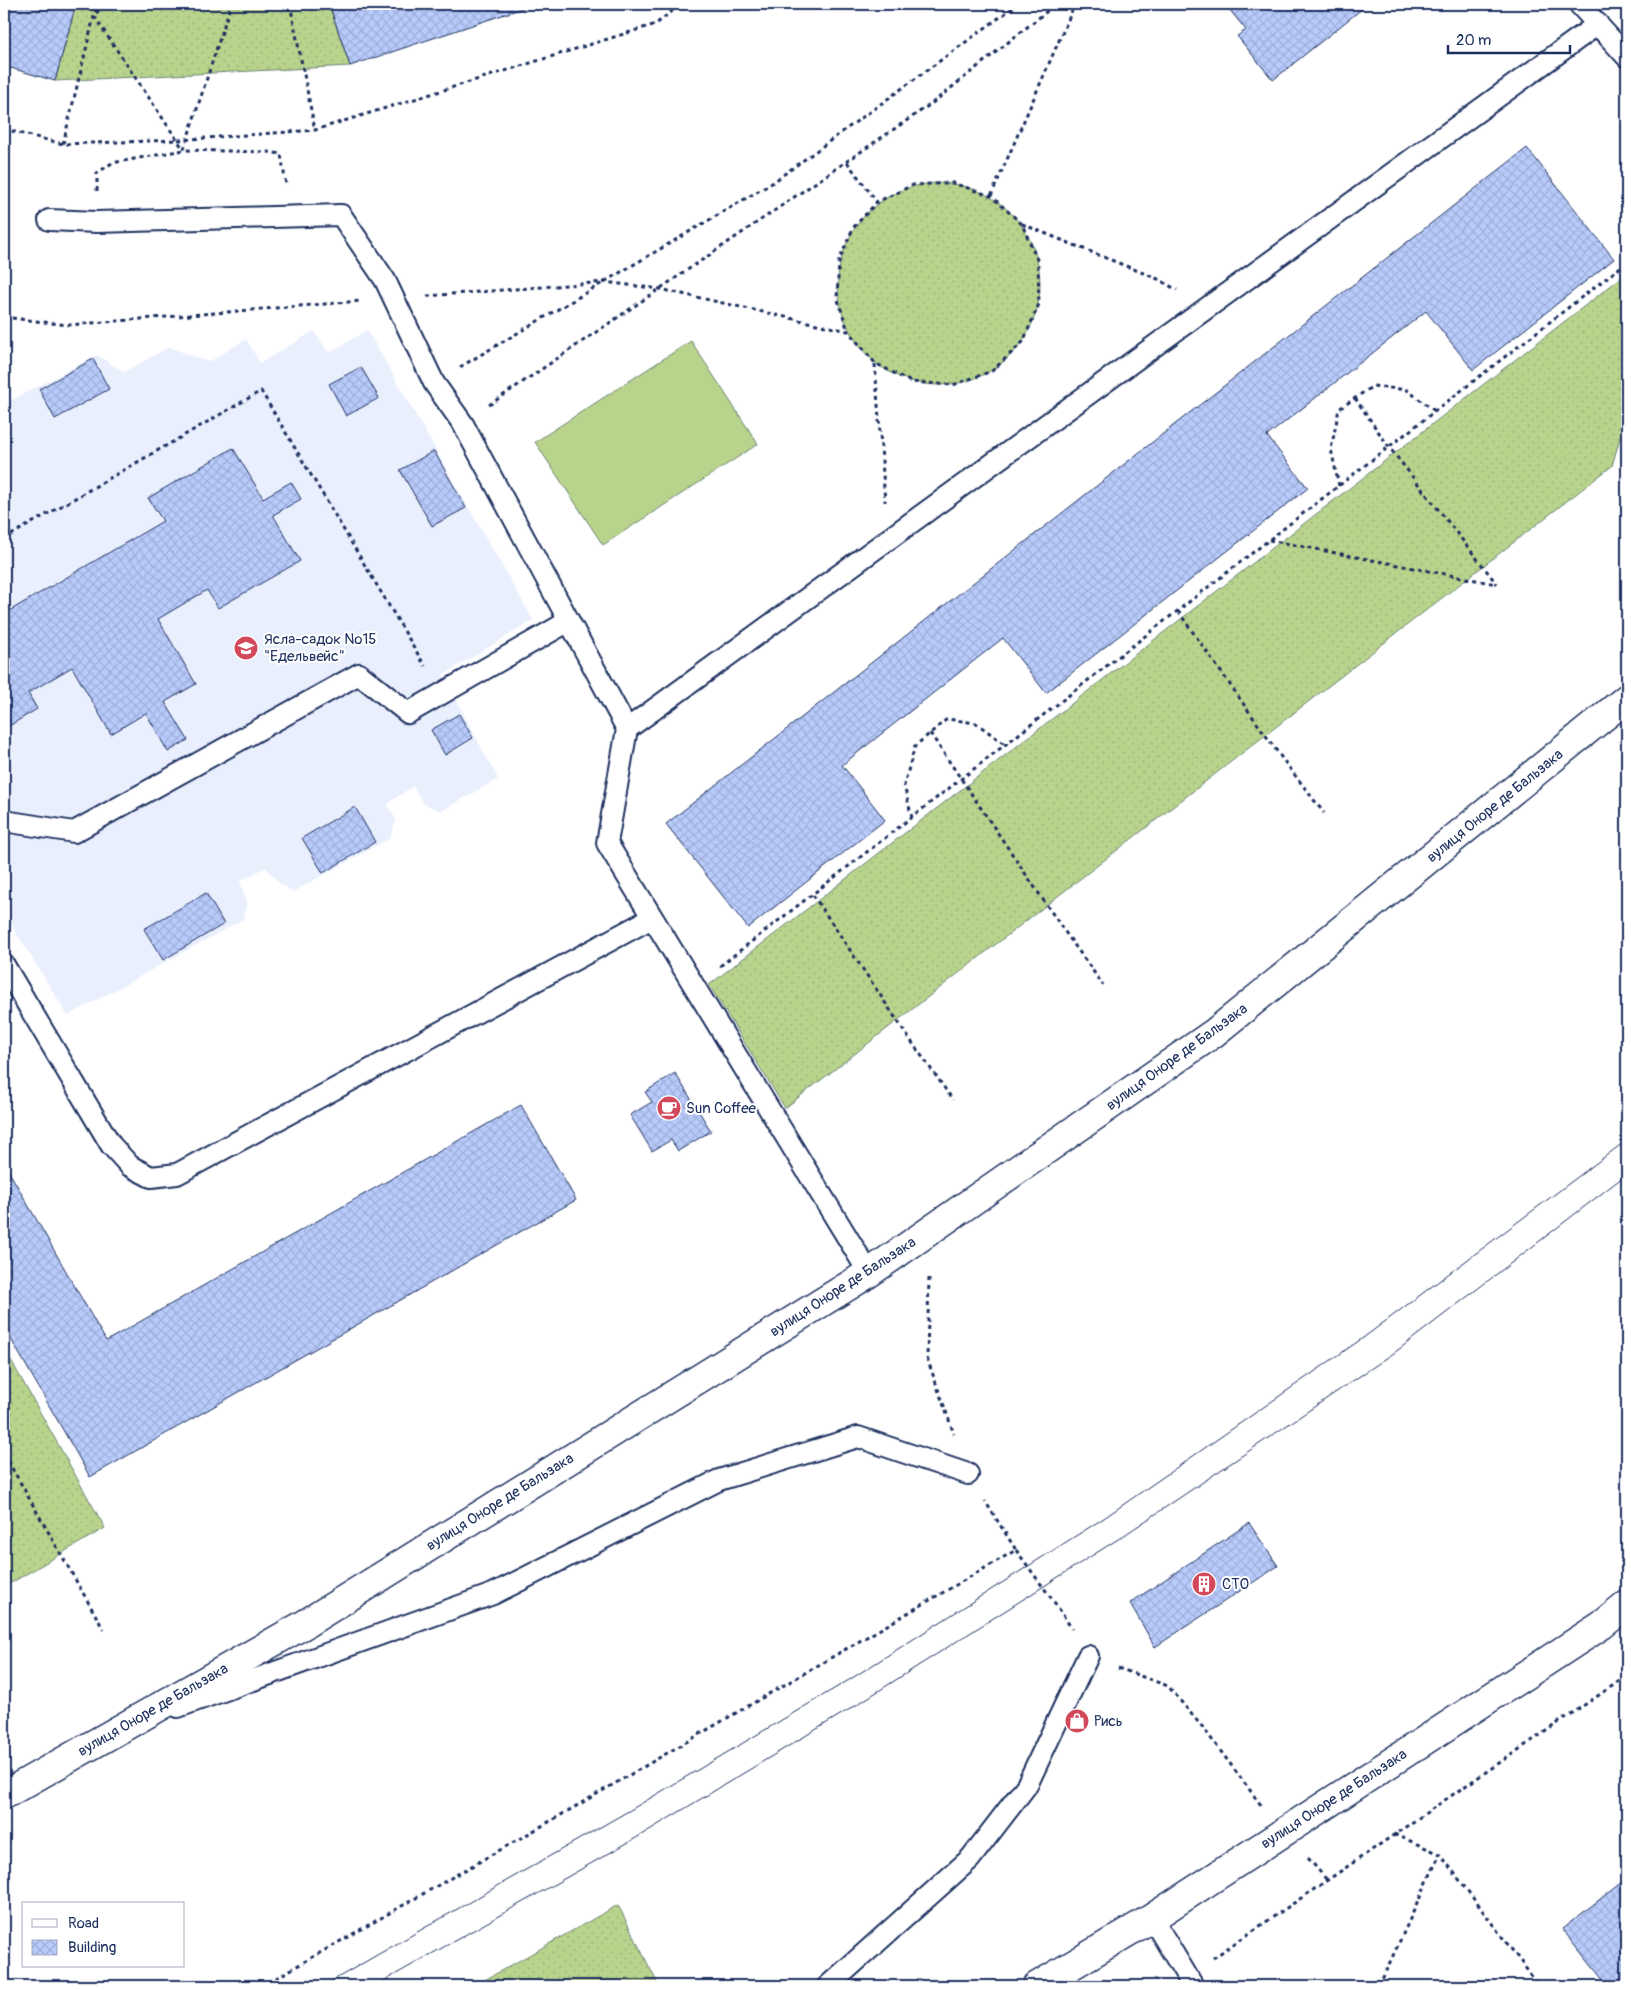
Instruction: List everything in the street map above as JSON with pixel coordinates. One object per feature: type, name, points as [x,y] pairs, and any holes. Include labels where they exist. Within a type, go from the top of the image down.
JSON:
[{"type":"street","name":"вулиця Оноре де Бальзака","points":[[4,1795],[305,1624],[869,1273],[1214,1033],[1627,698]]},
{"type":"street","name":"вулиця Оноре де Бальзака","points":[[1037,1986],[1152,1918],[1593,1630],[1627,1605]]},
{"type":"lane","points":[[1580,4],[1627,57]]},
{"type":"lane","points":[[627,729],[1598,24]]},
{"type":"lane","points":[[49,220],[106,222],[341,215],[385,280],[434,383],[463,424],[627,729],[607,843],[869,1273]]},
{"type":"lane","points":[[4,821],[74,832],[359,674],[408,713],[568,621]]},
{"type":"lane","points":[[4,965],[110,1145],[130,1166],[151,1177],[177,1174],[652,918]]},
{"type":"lane","points":[[126,1725],[493,1594],[719,1480],[858,1437],[968,1474]]},
{"type":"lane","points":[[828,1986],[970,1860],[1027,1785],[1088,1656]]},
{"type":"lane","points":[[1152,1918],[1190,1981]]},
{"type":"path","points":[[63,144],[97,4]]},
{"type":"path","points":[[94,16],[104,4]]},
{"type":"path","points":[[184,150],[231,4]]},
{"type":"path","points":[[290,4],[315,130]]},
{"type":"path","points":[[4,129],[63,144],[178,140],[315,130],[656,24],[682,4]]},
{"type":"path","points":[[434,383],[772,183],[1018,4]]},
{"type":"path","points":[[463,424],[931,104],[1056,4]]},
{"type":"path","points":[[991,196],[1075,4]]},
{"type":"path","points":[[94,16],[184,150]]},
{"type":"path","points":[[112,163],[184,150],[282,154],[290,216]]},
{"type":"path","points":[[847,162],[878,202]]},
{"type":"path","points":[[1022,224],[1038,262],[1039,304],[1023,342],[992,371],[953,385],[912,382],[875,363],[848,330],[837,296],[839,261],[853,228],[878,202],[914,185],[953,183],[991,196],[1022,224],[1158,279],[1207,308]]},
{"type":"path","points":[[694,987],[1627,262]]},
{"type":"path","points":[[875,363],[887,540]]},
{"type":"path","points":[[1338,486],[1331,449],[1338,409],[1373,386],[1407,390],[1436,411]]},
{"type":"path","points":[[4,539],[261,391],[442,694]]},
{"type":"path","points":[[1269,540],[1497,584],[1389,447],[1355,398]]},
{"type":"path","points":[[1178,611],[1281,757],[1324,814]]},
{"type":"path","points":[[912,818],[904,785],[915,746],[947,719],[976,723],[1006,745]]},
{"type":"path","points":[[930,733],[1103,985]]},
{"type":"path","points":[[813,895],[910,1041],[953,1100]]},
{"type":"path","points":[[262,1986],[1016,1550],[968,1474],[927,1358],[929,1278]]},
{"type":"path","points":[[4,1454],[104,1630]]},
{"type":"path","points":[[1190,1981],[1394,1834],[1627,1676]]},
{"type":"path","points":[[1168,1686],[1204,1729],[1258,1802]]},
{"type":"path","points":[[1394,1834],[1440,1854],[1539,1986]]},
{"type":"path","points":[[1379,1986],[1440,1854]]},
{"type":"shaded area","name":"Ясла-садок №15 \"Едельвейс\"","points":[[367,330],[533,620],[443,675],[498,779],[441,811],[424,804],[413,786],[387,804],[396,820],[390,838],[293,892],[279,883],[266,867],[240,881],[247,904],[244,919],[68,1016],[4,913],[4,404],[97,355],[124,372],[169,347],[209,362],[246,339],[260,363],[314,331],[329,353]]},
{"type":"green space","points":[[76,4],[329,4],[350,66],[55,81]]},
{"type":"green space","points":[[939,183],[959,185],[987,195],[1003,206],[1017,220],[1032,245],[1038,264],[1040,284],[1038,304],[1028,332],[1017,348],[1003,362],[978,377],[959,383],[939,385],[919,383],[891,373],[875,362],[861,348],[846,323],[840,304],[838,284],[840,264],[850,236],[861,220],[875,206],[900,191],[919,185]]},
{"type":"green space","points":[[1627,273],[1627,413],[1612,466],[785,1108],[709,985]]},
{"type":"green space","points":[[691,341],[758,444],[603,545],[535,442]]},
{"type":"green space","points":[[4,1348],[105,1528],[4,1587]]},
{"type":"green space","points":[[618,1905],[659,1986],[474,1986]]},
{"type":"building","points":[[4,4],[76,4],[55,81],[4,66]]},
{"type":"building","points":[[329,4],[535,4],[350,66]]},
{"type":"building","points":[[1225,4],[1368,4],[1273,80],[1237,36],[1246,30]]},
{"type":"building","points":[[1527,148],[1614,259],[1473,370],[1426,311],[1267,436],[1308,488],[1046,693],[1003,638],[842,765],[885,820],[748,928],[666,824]]},
{"type":"building","points":[[93,359],[109,389],[55,419],[39,389]]},
{"type":"building","points":[[361,367],[379,398],[346,416],[329,384]]},
{"type":"building","points":[[233,448],[263,498],[291,482],[301,499],[273,515],[300,561],[218,608],[207,590],[158,619],[196,684],[165,702],[188,740],[168,752],[146,713],[111,734],[72,667],[28,693],[37,709],[4,729],[4,614],[163,521],[148,498]]},
{"type":"building","points":[[434,451],[466,508],[432,526],[400,470]]},
{"type":"building","points":[[459,714],[473,738],[445,755],[431,730]]},
{"type":"building","points":[[355,807],[375,842],[323,873],[302,838]]},
{"type":"building","points":[[206,893],[224,924],[163,960],[144,929]]},
{"type":"building","name":"Sun Coffee","points":[[675,1073],[711,1131],[678,1151],[671,1140],[652,1151],[630,1115],[652,1102],[645,1092]]},
{"type":"building","points":[[521,1105],[576,1200],[90,1477],[4,1327],[4,1163],[106,1341]]},
{"type":"building","name":"СТО","points":[[1249,1523],[1278,1566],[1155,1647],[1130,1603]]},
{"type":"building","points":[[1627,1878],[1627,1986],[1608,1986],[1562,1929]]},
{"type":"tram line","points":[[323,1986],[632,1809],[849,1680],[1104,1518],[1363,1338],[1627,1140]]},
{"type":"tram line","points":[[375,1986],[636,1838],[850,1709],[1123,1536],[1394,1353],[1627,1174]]},
{"type":"place","name":"Ясла-садок №15 \"Едельвейс\"","points":[[246,648]]},
{"type":"place","name":"Sun Coffee","points":[[669,1108]]},
{"type":"place","name":"СТО","points":[[1204,1584]]},
{"type":"place","name":"Рись","points":[[1077,1721]]}]
